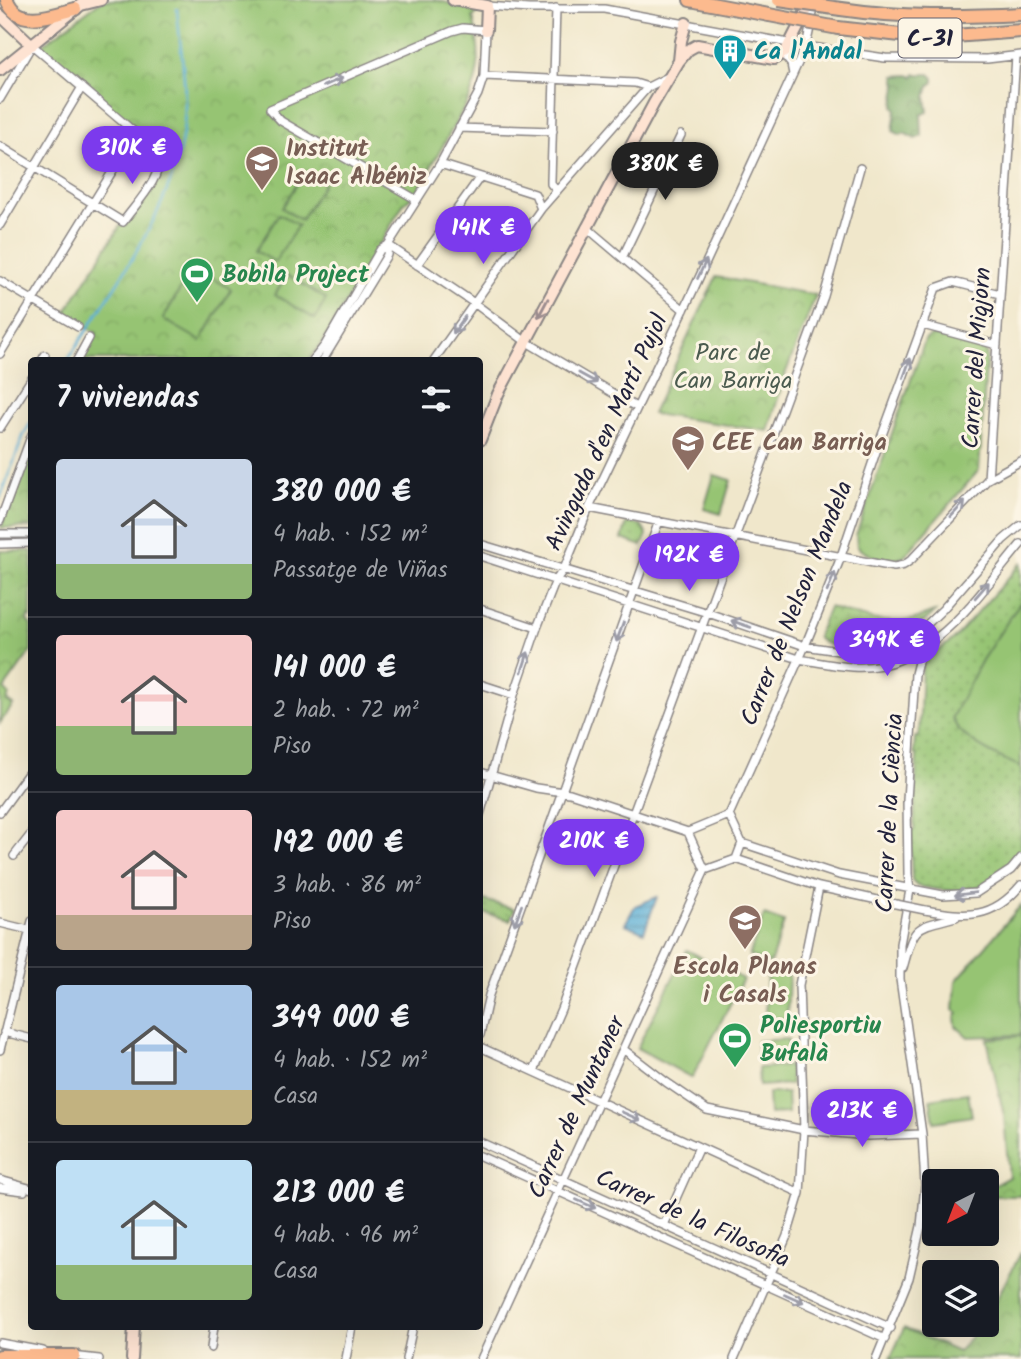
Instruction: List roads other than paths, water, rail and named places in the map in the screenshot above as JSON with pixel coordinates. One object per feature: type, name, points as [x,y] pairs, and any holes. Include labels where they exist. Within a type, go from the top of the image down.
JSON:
[{"type":"highway","points":[[7,0],[20,15],[36,19],[81,5]]},
{"type":"highway","name":"C-31","points":[[690,0],[888,35],[927,38],[1021,32]]},
{"type":"highway","name":"C-31","points":[[779,0],[885,15],[941,18],[1021,14]]},
{"type":"highway","points":[[0,1356],[74,1356]]},
{"type":"street","points":[[0,70],[81,5],[101,0]]},
{"type":"street","points":[[453,0],[529,9],[604,9],[886,58],[987,59],[1018,56]]},
{"type":"street","points":[[483,430],[525,341],[679,61],[688,50],[697,45],[775,59],[783,54],[814,0]]},
{"type":"street","name":"Avinguda d'en Martí Pujol","points":[[483,804],[514,695],[556,580],[564,569],[589,508],[793,74],[805,46],[814,0]]},
{"type":"street","points":[[315,357],[380,250],[388,245],[440,164],[478,94],[484,76],[487,6]]},
{"type":"street","points":[[552,187],[556,8]]},
{"type":"street","points":[[0,15],[159,153],[160,163],[156,175],[123,222],[0,146]]},
{"type":"street","points":[[679,61],[686,23]]},
{"type":"street","points":[[417,200],[281,121],[270,109],[452,31],[486,25]]},
{"type":"street","points":[[0,99],[32,45]]},
{"type":"street","points":[[783,54],[791,64],[793,74]]},
{"type":"street","name":"Carrer del Migjorn","points":[[841,558],[894,567],[904,565],[988,479],[1000,294],[1017,130],[1018,56]]},
{"type":"street","points":[[484,76],[635,83],[648,86]]},
{"type":"street","points":[[436,357],[541,209],[552,187],[648,86],[669,76]]},
{"type":"street","points":[[0,225],[82,87]]},
{"type":"street","points":[[459,128],[553,131]]},
{"type":"street","points":[[0,354],[136,133]]},
{"type":"street","points":[[623,256],[681,135]]},
{"type":"street","points":[[440,164],[537,193],[541,209]]},
{"type":"street","points":[[534,1071],[561,1009],[634,814],[824,296],[860,168]]},
{"type":"street","points":[[417,264],[480,177]]},
{"type":"street","points":[[586,228],[623,256],[684,310]]},
{"type":"street","points":[[388,245],[525,341],[636,407]]},
{"type":"street","points":[[325,357],[387,255],[388,245]]},
{"type":"street","points":[[0,281],[78,327]]},
{"type":"street","name":"Carrer de Nelson Mandela","points":[[729,815],[800,659],[841,558],[878,446],[936,288],[953,282],[1000,294]]},
{"type":"street","points":[[923,325],[997,345]]},
{"type":"street","points":[[79,357],[89,338]]},
{"type":"street","points":[[1,424],[28,384]]},
{"type":"street","points":[[0,521],[28,445]]},
{"type":"street","points":[[988,479],[1021,461]]},
{"type":"street","points":[[589,508],[841,558]]},
{"type":"street","points":[[483,1022],[489,995],[659,521]]},
{"type":"street","points":[[483,545],[708,613],[805,646],[859,654],[884,649],[919,632],[943,610],[1003,540],[1021,525]]},
{"type":"street","points":[[0,534],[28,534]]},
{"type":"street","points":[[0,544],[28,543]]},
{"type":"street","points":[[483,556],[800,659],[854,667],[903,660],[921,650],[951,625],[1021,544]]},
{"type":"street","points":[[483,610],[537,628]]},
{"type":"street","name":"Carrer de la Ciència","points":[[876,1359],[891,1328],[909,1278],[922,1226],[925,1185],[922,1134],[900,979],[900,944],[910,890],[907,800],[915,674],[921,650]]},
{"type":"street","points":[[483,685],[514,695]]},
{"type":"street","points":[[483,773],[536,788],[563,792],[688,832],[729,815],[742,843],[736,859]]},
{"type":"street","points":[[0,812],[28,774]]},
{"type":"street","points":[[688,832],[705,870],[736,859],[819,887],[962,916],[995,909],[1009,900],[1021,885]]},
{"type":"street","points":[[14,856],[28,839]]},
{"type":"street","points":[[742,843],[839,875],[943,895],[976,893],[1010,870],[1021,858]]},
{"type":"street","name":"Carrer de Muntaner","points":[[481,1359],[705,870]]},
{"type":"street","points":[[734,1359],[795,1215],[800,1193],[804,1130],[799,985],[819,887]]},
{"type":"street","name":"Carrer de la Ciència","points":[[900,979],[912,939],[918,930],[932,921],[962,916]]},
{"type":"street","points":[[0,923],[28,930]]},
{"type":"street","points":[[0,1050],[28,934]]},
{"type":"street","points":[[4,1032],[28,1038]]},
{"type":"street","points":[[483,1048],[800,1193]]},
{"type":"street","points":[[623,1049],[707,1110],[804,1130],[868,1136],[922,1134]]},
{"type":"street","name":"Carrer de la Filosofia","points":[[483,1143],[891,1328]]},
{"type":"street","points":[[664,1226],[699,1147]]},
{"type":"street","name":"Carrer de la Filosofia","points":[[483,1157],[885,1339]]},
{"type":"street","points":[[0,1180],[28,1189]]},
{"type":"street","points":[[0,1188],[28,1190]]},
{"type":"street","points":[[132,1359],[134,1330]]},
{"type":"street","points":[[211,1348],[213,1330]]},
{"type":"street","points":[[346,1359],[351,1330]]},
{"type":"street","points":[[406,1359],[412,1330]]},
{"type":"street","points":[[0,1343],[99,1359]]},
{"type":"water","points":[[657,897],[644,932],[625,924],[635,906]]},
{"type":"waterway","points":[[70,357],[153,221],[177,162],[185,117],[177,9]]},
{"type":"waterway","points":[[0,498],[28,428]]},
{"type":"place","name":"Ca l'Andal","points":[[730,81]]},
{"type":"place","name":"Institut Isaac Albéniz","points":[[262,192]]},
{"type":"place","name":"Bobila Project","points":[[197,304]]},
{"type":"place","name":"CEE Can Barriga","points":[[688,472]]},
{"type":"place","name":"Escola Planas i Casals","points":[[745,951]]},
{"type":"place","name":"Poliesportiu Bufalà","points":[[735,1069]]},
{"type":"park label","name":"Parc de Can Barriga","points":[[733,366]]}]
